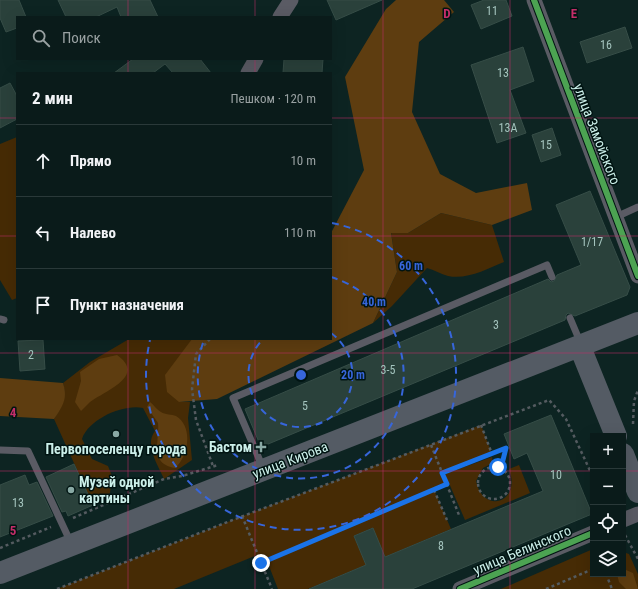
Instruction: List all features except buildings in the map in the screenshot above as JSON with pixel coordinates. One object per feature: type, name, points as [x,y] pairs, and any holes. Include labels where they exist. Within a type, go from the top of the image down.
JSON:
[{"type":"main road","name":"улица Кирова","points":[[0,573],[581,347],[638,323]]},
{"type":"main road","points":[[581,347],[624,431]]},
{"type":"main road","points":[[626,462],[638,492]]},
{"type":"street","points":[[281,16],[291,0]]},
{"type":"street","name":"улица Замойского","points":[[534,0],[638,276]]},
{"type":"street","points":[[249,72],[255,60]]},
{"type":"street","points":[[626,519],[638,514]]},
{"type":"street","name":"улица Белинского","points":[[460,589],[590,534]]},
{"type":"lane","points":[[616,217],[638,207]]},
{"type":"lane","points":[[264,470],[233,398],[547,266],[552,277]]},
{"type":"lane","points":[[570,318],[581,347]]},
{"type":"lane","points":[[0,450],[28,451],[72,544]]},
{"type":"path","points":[[209,340],[196,354],[192,389],[196,420],[213,466]]},
{"type":"path","points":[[624,431],[638,390]]},
{"type":"path","points":[[57,589],[242,516],[548,400],[566,419],[590,471]]},
{"type":"path","points":[[481,426],[492,454]]},
{"type":"path","points":[[431,445],[460,515]]},
{"type":"path","points":[[442,473],[506,448],[501,468]]},
{"type":"path","points":[[113,500],[164,479],[182,476],[219,465]]},
{"type":"path","points":[[487,468],[501,468],[510,478],[509,489],[503,496],[494,499],[489,498],[479,487],[480,476],[487,468]]},
{"type":"path","points":[[261,563],[447,484]]},
{"type":"path","points":[[434,490],[447,520]]},
{"type":"path","points":[[242,516],[272,589]]},
{"type":"path","points":[[626,537],[638,559]]},
{"type":"path","points":[[546,589],[590,570]]},
{"type":"path","points":[[607,577],[612,589]]},
{"type":"path","points":[[555,585],[556,589]]},
{"type":"shaded area","points":[[396,0],[444,0],[454,12],[419,42],[412,112],[440,174],[476,193],[527,183],[532,210],[492,225],[441,213],[408,233],[391,233],[397,272],[373,323],[217,399],[179,402],[167,392],[165,375],[191,340],[332,340],[332,231],[364,170],[345,77],[386,9]]},
{"type":"shaded area","points":[[16,137],[16,298],[12,300],[0,280],[0,144]]},
{"type":"shaded area","points":[[441,213],[492,225],[504,262],[477,273],[455,277],[427,268],[392,306],[373,323],[397,272],[391,232],[408,233]]},
{"type":"shaded area","points":[[127,340],[191,340],[188,346],[179,402],[190,402],[188,418],[192,460],[164,479],[151,449],[152,437],[155,431],[143,408],[126,408],[108,414],[92,425],[82,439],[92,459],[108,466],[112,476],[110,493],[93,505],[54,419],[63,402],[63,383],[90,362]]},
{"type":"shaded area","points":[[117,355],[125,363],[128,370],[126,376],[113,388],[90,402],[81,411],[75,402],[81,381],[80,372],[99,359]]},
{"type":"shaded area","points":[[0,378],[63,383],[65,393],[64,402],[54,419],[0,416]]},
{"type":"shaded area","points":[[150,402],[163,413],[176,416],[182,421],[185,427],[187,434],[186,450],[180,463],[175,468],[161,461],[158,456],[158,423],[147,407]]},
{"type":"shaded area","points":[[481,425],[492,454],[442,473],[447,484],[434,490],[451,529],[385,557],[372,528],[354,536],[366,565],[308,589],[278,589],[267,561],[261,563],[257,555],[174,589],[57,589],[230,521]]},
{"type":"shaded area","points":[[492,457],[493,463],[483,468],[476,481],[480,492],[486,498],[493,501],[506,497],[510,490],[512,481],[509,469],[519,465],[530,493],[465,520],[445,474]]},
{"type":"shaded area","points":[[590,550],[590,577],[626,577],[626,553],[629,554],[638,574],[638,589],[501,589]]},
{"type":"shaded area","points":[[626,570],[633,573],[638,589],[626,589],[619,582],[618,577],[626,577]]},
{"type":"cycle path","points":[[534,0],[638,276]]},
{"type":"cycle path","points":[[460,589],[590,534]]},
{"type":"place","name":"Первопоселенцу города","points":[[116,434]]},
{"type":"place","name":"Бастом","points":[[261,447]]},
{"type":"place","name":"Музей одной картины","points":[[71,490]]},
{"type":"route","points":[[261,563],[447,484],[442,473],[506,448],[501,468],[498,467]]}]
